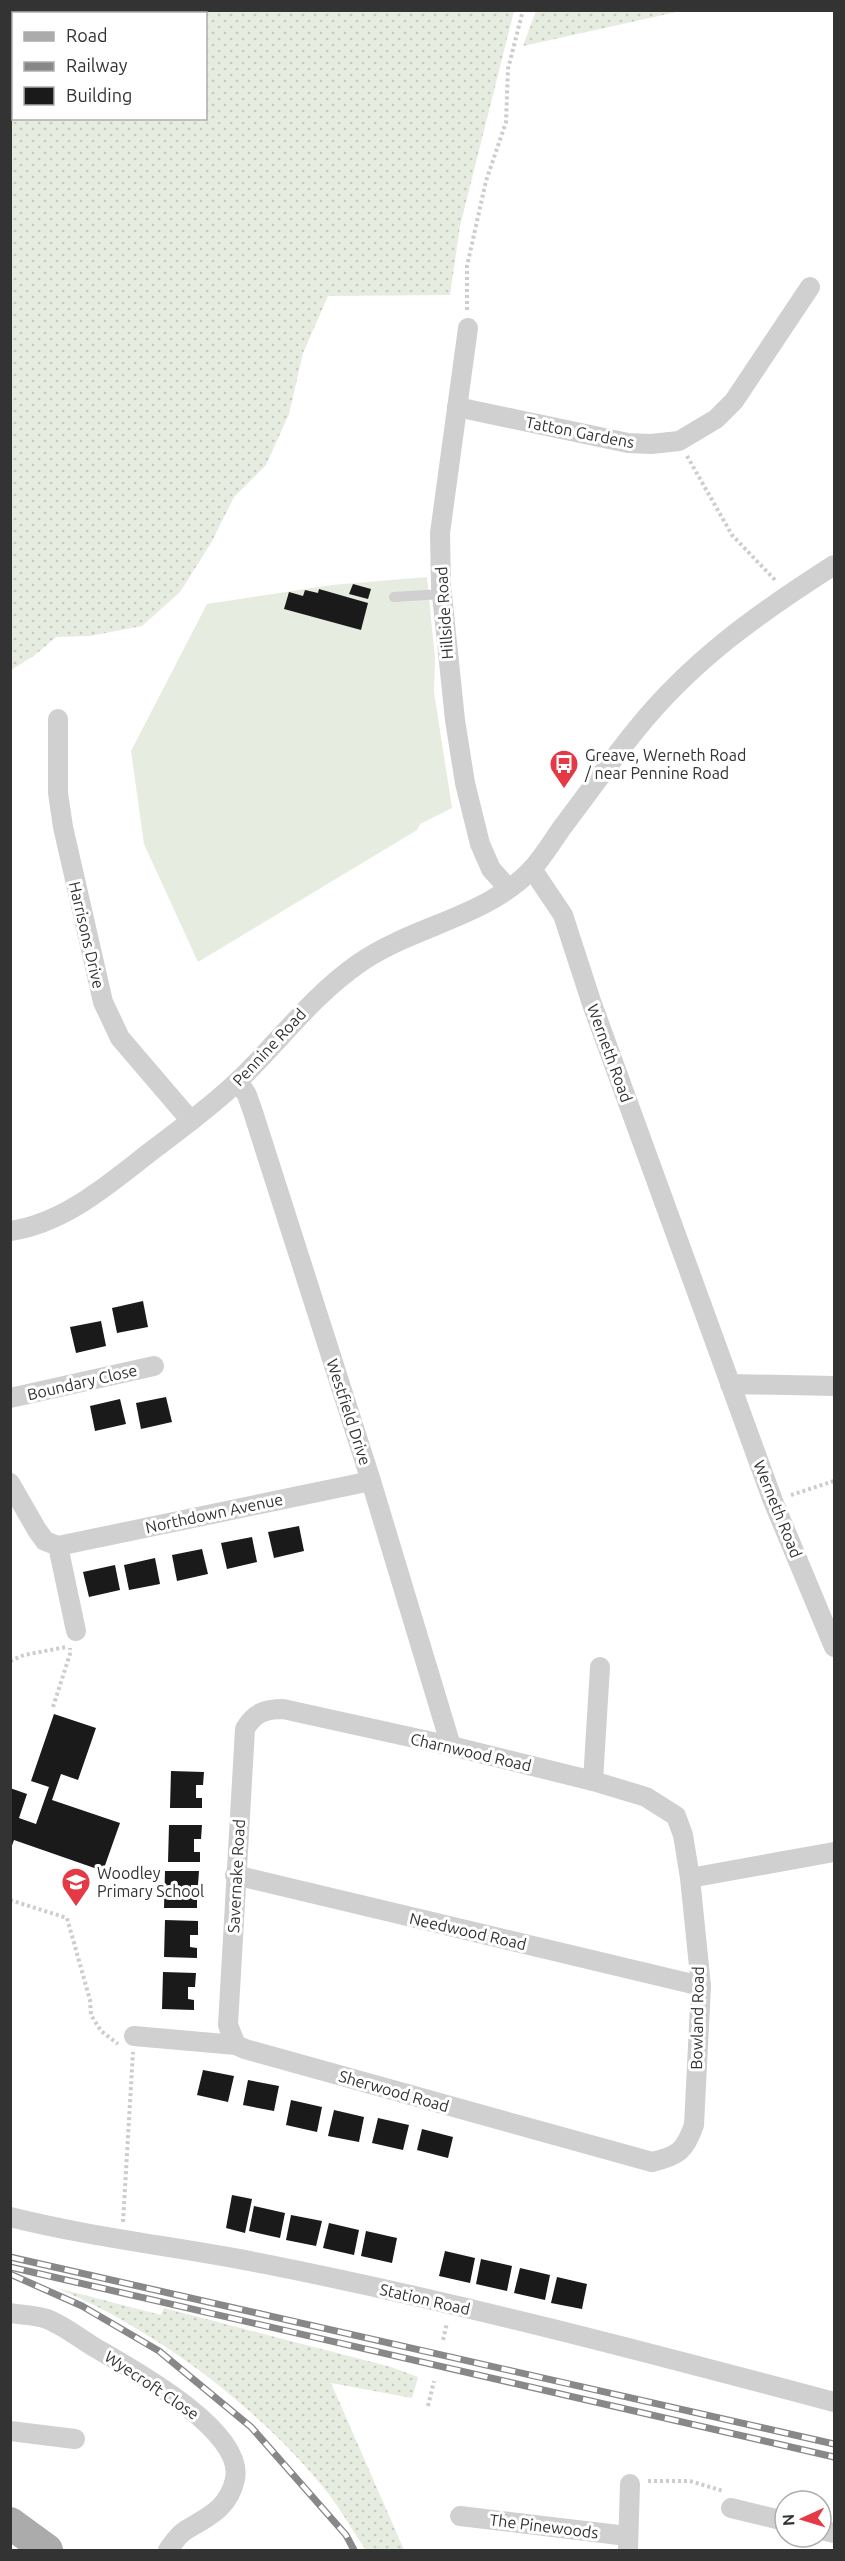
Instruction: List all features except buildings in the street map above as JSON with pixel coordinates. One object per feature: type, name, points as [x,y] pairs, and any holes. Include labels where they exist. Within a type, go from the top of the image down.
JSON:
[{"type":"main road","points":[[10,2523],[47,2550]]},
{"type":"street","name":"Tatton Gardens","points":[[457,407],[628,443],[651,444],[679,441],[716,419],[734,401],[810,287]]},
{"type":"street","name":"Hillside Road","points":[[468,328],[440,534],[442,594],[452,697],[465,783],[480,844],[491,869],[508,888]]},
{"type":"street","points":[[532,869],[637,729],[679,680],[723,641],[834,565]]},
{"type":"street","name":"Harrisons Drive","points":[[58,719],[58,794],[63,827],[103,1002],[120,1038],[191,1121]]},
{"type":"street","name":"Pennine Road","points":[[10,1231],[25,1229],[55,1218],[85,1200],[191,1121],[238,1081],[309,1004],[358,963],[382,948],[494,898],[532,869]]},
{"type":"street","name":"Werneth Road","points":[[532,869],[563,915],[592,1004],[773,1501],[834,1647]]},
{"type":"street","name":"Westfield Drive","points":[[238,1081],[247,1095],[253,1112],[371,1481],[451,1746]]},
{"type":"street","name":"Boundary Close","points":[[10,1398],[154,1366]]},
{"type":"street","points":[[730,1384],[834,1386]]},
{"type":"street","name":"Northdown Avenue","points":[[58,1546],[371,1481]]},
{"type":"street","points":[[10,1483],[45,1541],[58,1546],[73,1639]]},
{"type":"street","points":[[593,1781],[600,1667]]},
{"type":"street","name":"Charnwood Road","points":[[260,1712],[283,1709],[451,1746],[593,1781],[646,1797],[676,1816]]},
{"type":"street","name":"Savernake Road","points":[[236,2045],[228,2025],[245,1729],[250,1719],[260,1712]]},
{"type":"street","name":"Bowland Road","points":[[652,2162],[674,2157],[688,2142],[694,2125],[700,1986],[690,1878],[683,1836],[676,1816]]},
{"type":"street","points":[[690,1878],[834,1852]]},
{"type":"street","name":"Needwood Road","points":[[235,1875],[700,1986]]},
{"type":"street","name":"Sherwood Road","points":[[128,2043],[236,2045],[652,2162]]},
{"type":"street","name":"Station Road","points":[[10,2217],[122,2240],[264,2264],[449,2304],[834,2402]]},
{"type":"street","name":"Wyecroft Close","points":[[10,2313],[46,2319],[181,2401],[206,2422],[232,2454],[236,2469],[235,2480],[220,2507],[209,2518],[186,2530],[168,2550]]},
{"type":"street","points":[[10,2432],[75,2439]]},
{"type":"street","name":"The Pinewoods","points":[[460,2516],[627,2543],[630,2484]]},
{"type":"street","points":[[731,2508],[773,2518]]},
{"type":"lane","points":[[394,597],[442,594]]},
{"type":"path","points":[[468,328],[467,266],[486,181],[506,122],[508,69],[523,10]]},
{"type":"path","points":[[679,441],[732,535],[789,594]]},
{"type":"path","points":[[773,1501],[834,1481]]},
{"type":"path","points":[[10,1661],[73,1639],[53,1707]]},
{"type":"path","points":[[10,1900],[67,1918],[90,2000],[91,2015],[101,2031],[128,2043],[133,2048],[123,2226]]},
{"type":"path","points":[[443,2340],[448,2318]]},
{"type":"path","points":[[428,2406],[434,2381]]},
{"type":"path","points":[[630,2484],[656,2480],[690,2481],[724,2491],[731,2508]]},
{"type":"shaded area","points":[[536,10],[681,11],[523,46]]},
{"type":"shaded area","points":[[10,11],[514,11],[460,226],[450,295],[328,296],[303,353],[289,414],[266,465],[234,497],[211,543],[180,592],[142,626],[90,636],[56,637],[35,655],[11,670]]},
{"type":"shaded area","points":[[427,577],[435,659],[434,692],[452,808],[420,824],[417,830],[198,962],[144,844],[131,751],[207,604],[332,585]]},
{"type":"shaded area","points":[[57,2288],[161,2315],[164,2308],[391,2367],[418,2377],[412,2398],[331,2383],[404,2550],[366,2550],[328,2493],[271,2431],[239,2402],[169,2349],[95,2305]]},
{"type":"railway","points":[[10,2257],[834,2444]]},
{"type":"railway","points":[[10,2267],[834,2457]]},
{"type":"railway","points":[[10,2274],[82,2306],[159,2351],[251,2427],[346,2535],[354,2550]]},
{"type":"place","name":"Greave, Werneth Road / near Pennine Road","points":[[564,790]]},
{"type":"place","name":"Woodley Primary School","points":[[76,1908]]}]
